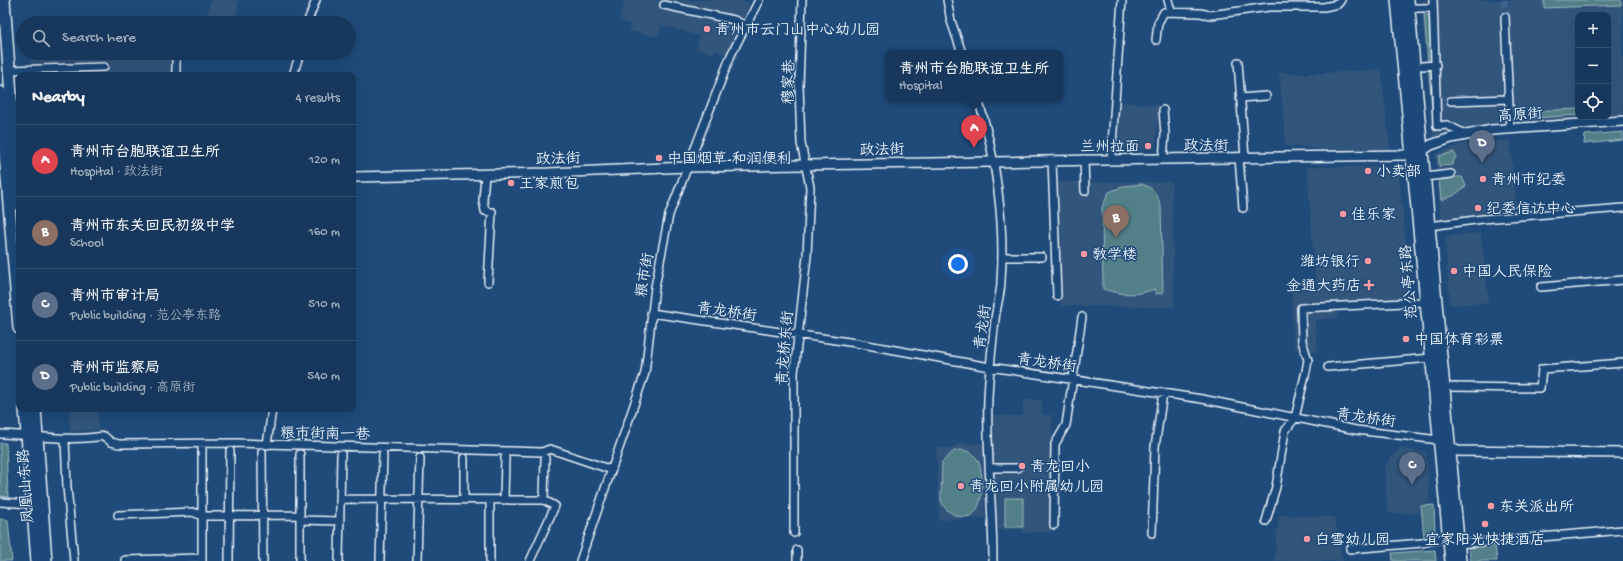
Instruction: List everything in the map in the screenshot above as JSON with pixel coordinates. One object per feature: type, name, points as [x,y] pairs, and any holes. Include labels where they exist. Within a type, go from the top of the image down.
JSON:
[{"type":"main road","points":[[4,0],[9,70],[11,182],[16,273]]},
{"type":"main road","name":"范公亭东路","points":[[1397,0],[1417,152],[1425,177],[1460,561]]},
{"type":"main road","name":"范公亭东路","points":[[1409,4],[1425,302],[1451,561]]},
{"type":"main road","points":[[0,92],[11,182],[16,196]]},
{"type":"main road","name":"凤凰山东路","points":[[26,412],[32,435],[46,561]]},
{"type":"main road","name":"凤凰山东路","points":[[35,412],[32,435],[32,504],[37,561]]},
{"type":"street","points":[[310,16],[316,0]]},
{"type":"street","name":"粮市街","points":[[580,561],[645,373],[651,313],[660,256],[670,215],[687,167],[731,55],[759,0]]},
{"type":"street","name":"穆家巷","points":[[802,0],[800,85],[801,143],[806,165]]},
{"type":"street","points":[[947,0],[951,21],[961,50]]},
{"type":"street","points":[[1111,159],[1122,0]]},
{"type":"street","points":[[1168,0],[1171,11]]},
{"type":"street","points":[[1156,40],[1158,23],[1164,12],[1171,11],[1210,15],[1269,7],[1324,7],[1338,4],[1341,0]]},
{"type":"street","points":[[1409,4],[1433,4],[1437,126],[1447,125],[1467,135]]},
{"type":"street","points":[[664,5],[734,20],[746,26]]},
{"type":"street","points":[[1505,17],[1510,129]]},
{"type":"street","points":[[176,60],[176,72]]},
{"type":"street","points":[[294,72],[298,60]]},
{"type":"street","points":[[1238,62],[1243,208]]},
{"type":"street","points":[[1422,66],[1436,65]]},
{"type":"street","points":[[9,70],[104,67]]},
{"type":"street","points":[[1240,98],[1266,96]]},
{"type":"street","points":[[1451,101],[1509,99]]},
{"type":"street","name":"青龙街","points":[[979,102],[988,131],[994,161],[1002,257],[1000,294],[995,317],[990,367],[988,415],[993,561]]},
{"type":"street","points":[[1163,110],[1165,134],[1163,159]]},
{"type":"street","name":"高原街","points":[[1417,152],[1438,142],[1492,130],[1623,121]]},
{"type":"street","name":"政法街","points":[[356,177],[687,167],[1084,159],[1242,158],[1417,152]]},
{"type":"street","points":[[1084,159],[1085,191]]},
{"type":"street","points":[[1052,160],[1057,296]]},
{"type":"street","name":"青龙桥东街","points":[[794,533],[793,393],[797,334],[806,272],[810,226],[810,187],[806,165]]},
{"type":"street","points":[[485,174],[483,200],[485,211],[492,212],[488,282]]},
{"type":"street","points":[[1425,177],[1451,174]]},
{"type":"street","points":[[1429,226],[1483,219],[1623,208]]},
{"type":"street","points":[[1002,257],[1042,257]]},
{"type":"street","points":[[1541,286],[1623,280]]},
{"type":"street","points":[[1266,521],[1276,487],[1285,431],[1295,418],[1308,360],[1302,341],[1301,308],[1425,302]]},
{"type":"street","name":"青龙桥街","points":[[651,313],[797,334],[990,367],[1163,393],[1356,430],[1439,440]]},
{"type":"street","points":[[1054,525],[1055,444],[1066,425],[1082,317]]},
{"type":"street","points":[[1328,367],[1431,358]]},
{"type":"street","points":[[1452,387],[1540,388],[1542,369],[1623,362]]},
{"type":"street","points":[[1152,533],[1155,447],[1163,393]]},
{"type":"street","points":[[267,445],[272,412]]},
{"type":"street","name":"粮市街南一巷","points":[[0,434],[32,435],[65,439],[85,439],[104,436],[111,442],[119,444],[267,445],[542,452],[550,449],[612,470]]},
{"type":"street","points":[[65,439],[67,487],[74,561]]},
{"type":"street","points":[[1439,440],[1458,451],[1623,453]]},
{"type":"street","points":[[125,560],[202,560],[202,444]]},
{"type":"street","points":[[229,561],[230,451]]},
{"type":"street","points":[[262,452],[263,561]]},
{"type":"street","points":[[300,454],[300,561]]},
{"type":"street","points":[[339,561],[341,454]]},
{"type":"street","points":[[380,561],[383,454]]},
{"type":"street","points":[[504,500],[505,457]]},
{"type":"street","points":[[418,561],[420,458]]},
{"type":"street","points":[[464,458],[464,500]]},
{"type":"street","points":[[544,500],[545,458]]},
{"type":"street","points":[[990,468],[1018,468]]},
{"type":"street","points":[[340,498],[544,500],[554,506],[530,561]]},
{"type":"street","points":[[490,500],[490,561]]},
{"type":"street","points":[[0,502],[32,504]]},
{"type":"street","points":[[118,515],[192,512],[202,516],[263,516],[340,521]]},
{"type":"street","points":[[1459,544],[1623,530]]},
{"type":"street","points":[[1350,549],[1422,543],[1448,537]]},
{"type":"street","points":[[797,550],[797,561]]},
{"type":"shaded area","points":[[211,0],[239,0],[237,16],[206,16]]},
{"type":"shaded area","name":"青州市云门山中心幼儿园","points":[[624,0],[741,0],[750,4],[732,42],[728,55],[715,51],[714,54],[696,49],[699,36],[660,25],[661,27],[658,37],[629,31],[630,24],[619,21]]},
{"type":"shaded area","points":[[1421,0],[1623,0],[1623,115],[1611,116],[1611,12],[1575,12],[1575,119],[1519,125],[1470,127],[1433,139]]},
{"type":"shaded area","points":[[31,60],[181,60],[181,72],[32,72]]},
{"type":"shaded area","points":[[1381,69],[1390,149],[1340,150],[1286,146],[1279,72],[1306,74]]},
{"type":"shaded area","points":[[1117,102],[1160,105],[1155,149],[1118,150]]},
{"type":"shaded area","points":[[1510,140],[1517,214],[1441,222],[1435,154],[1459,145]]},
{"type":"shaded area","points":[[1307,167],[1398,167],[1412,299],[1337,305],[1338,318],[1315,320],[1317,352],[1294,349],[1291,290],[1316,289]]},
{"type":"shaded area","points":[[1058,182],[1172,182],[1174,307],[1061,306]]},
{"type":"shaded area","points":[[1481,233],[1489,303],[1450,305],[1445,236]]},
{"type":"shaded area","name":"青龙回小","points":[[1023,399],[1042,400],[1042,415],[1052,415],[1051,532],[1022,533],[1022,529],[999,530],[994,527],[992,415],[1023,416]]},
{"type":"shaded area","points":[[69,412],[97,412],[99,430],[70,432]]},
{"type":"shaded area","name":"青龙回小附属幼儿园","points":[[958,443],[984,444],[985,518],[939,520],[936,447],[954,448]]},
{"type":"shaded area","points":[[1400,448],[1426,452],[1430,501],[1419,508],[1419,513],[1390,514],[1387,510],[1384,466]]},
{"type":"shaded area","name":"白雪幼儿园","points":[[1279,515],[1334,517],[1343,561],[1274,561]]},
{"type":"green space","points":[[1544,0],[1621,0],[1621,5],[1544,8]]},
{"type":"green space","points":[[1424,15],[1430,15],[1436,128],[1444,127],[1447,129],[1434,131]]},
{"type":"green space","points":[[1575,109],[1575,115],[1534,118],[1534,111]]},
{"type":"green space","points":[[1623,132],[1623,140],[1584,144],[1585,135]]},
{"type":"green space","points":[[1454,152],[1456,156],[1452,165],[1439,166],[1439,156]]},
{"type":"green space","points":[[1462,177],[1466,186],[1453,196],[1441,200],[1439,179]]},
{"type":"green space","points":[[1142,184],[1154,192],[1161,206],[1163,293],[1155,294],[1155,289],[1141,293],[1129,294],[1117,293],[1103,289],[1102,207],[1109,192],[1124,186]]},
{"type":"green space","points":[[0,443],[6,443],[8,497],[0,496]]},
{"type":"green space","name":"青龙回小附属幼儿园","points":[[959,450],[971,453],[978,460],[982,482],[978,508],[969,516],[963,517],[948,511],[944,507],[941,500],[942,462],[954,451]]},
{"type":"green space","points":[[1005,498],[1023,498],[1023,527],[1005,527]]},
{"type":"green space","points":[[1434,505],[1435,535],[1424,538],[1421,506]]},
{"type":"green space","points":[[0,519],[8,520],[12,561],[0,561]]},
{"type":"green space","points":[[1495,544],[1497,561],[1471,561],[1469,547]]},
{"type":"green space","points":[[1435,550],[1436,561],[1393,561],[1392,553]]},
{"type":"tunnel","points":[[1504,0],[1505,17]]},
{"type":"place","name":"青州市云门山中心幼儿园","points":[[707,29]]},
{"type":"place","name":"兰州拉面","points":[[1148,146]]},
{"type":"place","name":"青州市台胞联谊卫生所","points":[[974,148]]},
{"type":"place","name":"中国烟草-和润便利","points":[[659,158]]},
{"type":"place","name":"青州市监察局","points":[[1482,163]]},
{"type":"place","name":"小卖部","points":[[1368,171]]},
{"type":"place","name":"青州市纪委","points":[[1483,179]]},
{"type":"place","name":"王家煎包","points":[[511,183]]},
{"type":"place","name":"纪委信访中心","points":[[1478,208]]},
{"type":"place","name":"佳乐家","points":[[1343,214]]},
{"type":"place","name":"青州市东关回民初级中学","points":[[1116,238]]},
{"type":"place","name":"教学楼","points":[[1084,254]]},
{"type":"place","name":"潍坊银行","points":[[1368,261]]},
{"type":"place","name":"中国人民保险","points":[[1454,271]]},
{"type":"place","name":"金通大药店","points":[[1369,285]]},
{"type":"place","name":"中国体育彩票","points":[[1406,339]]},
{"type":"place","name":"青龙回小","points":[[1022,466]]},
{"type":"place","name":"青州市审计局","points":[[1412,485]]},
{"type":"place","name":"青龙回小附属幼儿园","points":[[961,486]]},
{"type":"place","name":"东关派出所","points":[[1491,506]]},
{"type":"place","name":"宜家阳光快捷酒店","points":[[1485,524]]},
{"type":"place","name":"白雪幼儿园","points":[[1307,539]]}]
